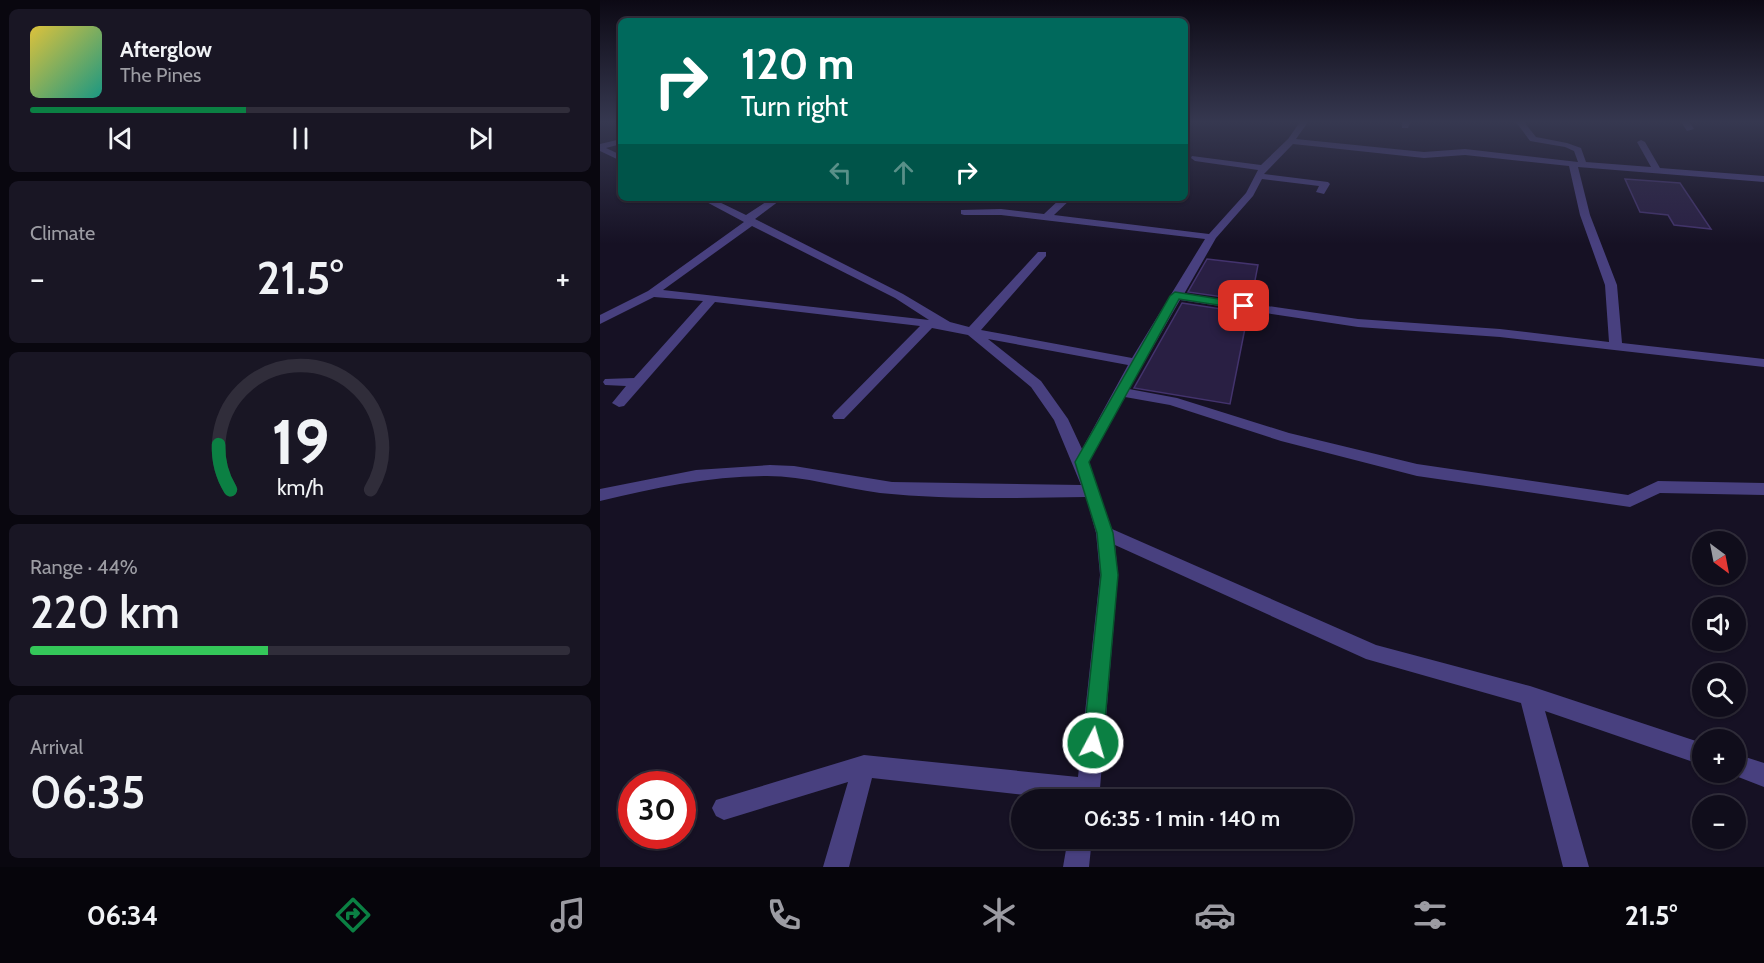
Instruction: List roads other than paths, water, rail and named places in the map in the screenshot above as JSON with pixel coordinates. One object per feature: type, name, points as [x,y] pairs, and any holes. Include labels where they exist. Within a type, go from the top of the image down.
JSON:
[{"type":"street","points":[[1216,162],[1325,184],[1321,192]]},
{"type":"street","points":[[1082,462],[1136,363],[1212,237],[1250,194],[1262,172],[1271,162]]},
{"type":"street","points":[[1556,162],[1764,179]]},
{"type":"street","points":[[1652,162],[1657,171]]},
{"type":"street","points":[[1578,165],[1585,215],[1611,285],[1616,347]]},
{"type":"street","points":[[710,201],[914,304],[946,325]]},
{"type":"street","points":[[600,320],[652,293],[774,201]]},
{"type":"street","points":[[1045,218],[1064,201]]},
{"type":"street","points":[[980,212],[991,202]]},
{"type":"street","points":[[963,212],[1045,218],[1212,237]]},
{"type":"street","points":[[1098,224],[1110,212]]},
{"type":"street","points":[[972,332],[1042,254]]},
{"type":"street","points":[[652,293],[946,325],[1136,363]]},
{"type":"street","points":[[1175,296],[1358,323],[1500,333],[1764,363]]},
{"type":"street","points":[[619,404],[712,298]]},
{"type":"street","points":[[838,416],[930,323]]},
{"type":"street","points":[[972,332],[1036,384],[1061,419],[1082,462],[1105,533],[1109,575],[1089,789]]},
{"type":"street","points":[[610,382],[638,382]]},
{"type":"street","points":[[1121,392],[1172,401],[1286,437],[1417,470],[1630,501],[1658,487],[1764,489]]},
{"type":"street","points":[[600,495],[674,478],[764,471],[794,472],[866,486],[892,488],[989,492],[1092,491]]},
{"type":"street","points":[[1105,533],[1373,653],[1530,696],[1692,751]]},
{"type":"street","points":[[1530,696],[1576,867]]},
{"type":"street","points":[[724,808],[864,766],[1042,789]]},
{"type":"street","points":[[836,867],[864,766]]},
{"type":"street","points":[[1746,769],[1764,775]]},
{"type":"street","points":[[1076,867],[1078,849]]}]
